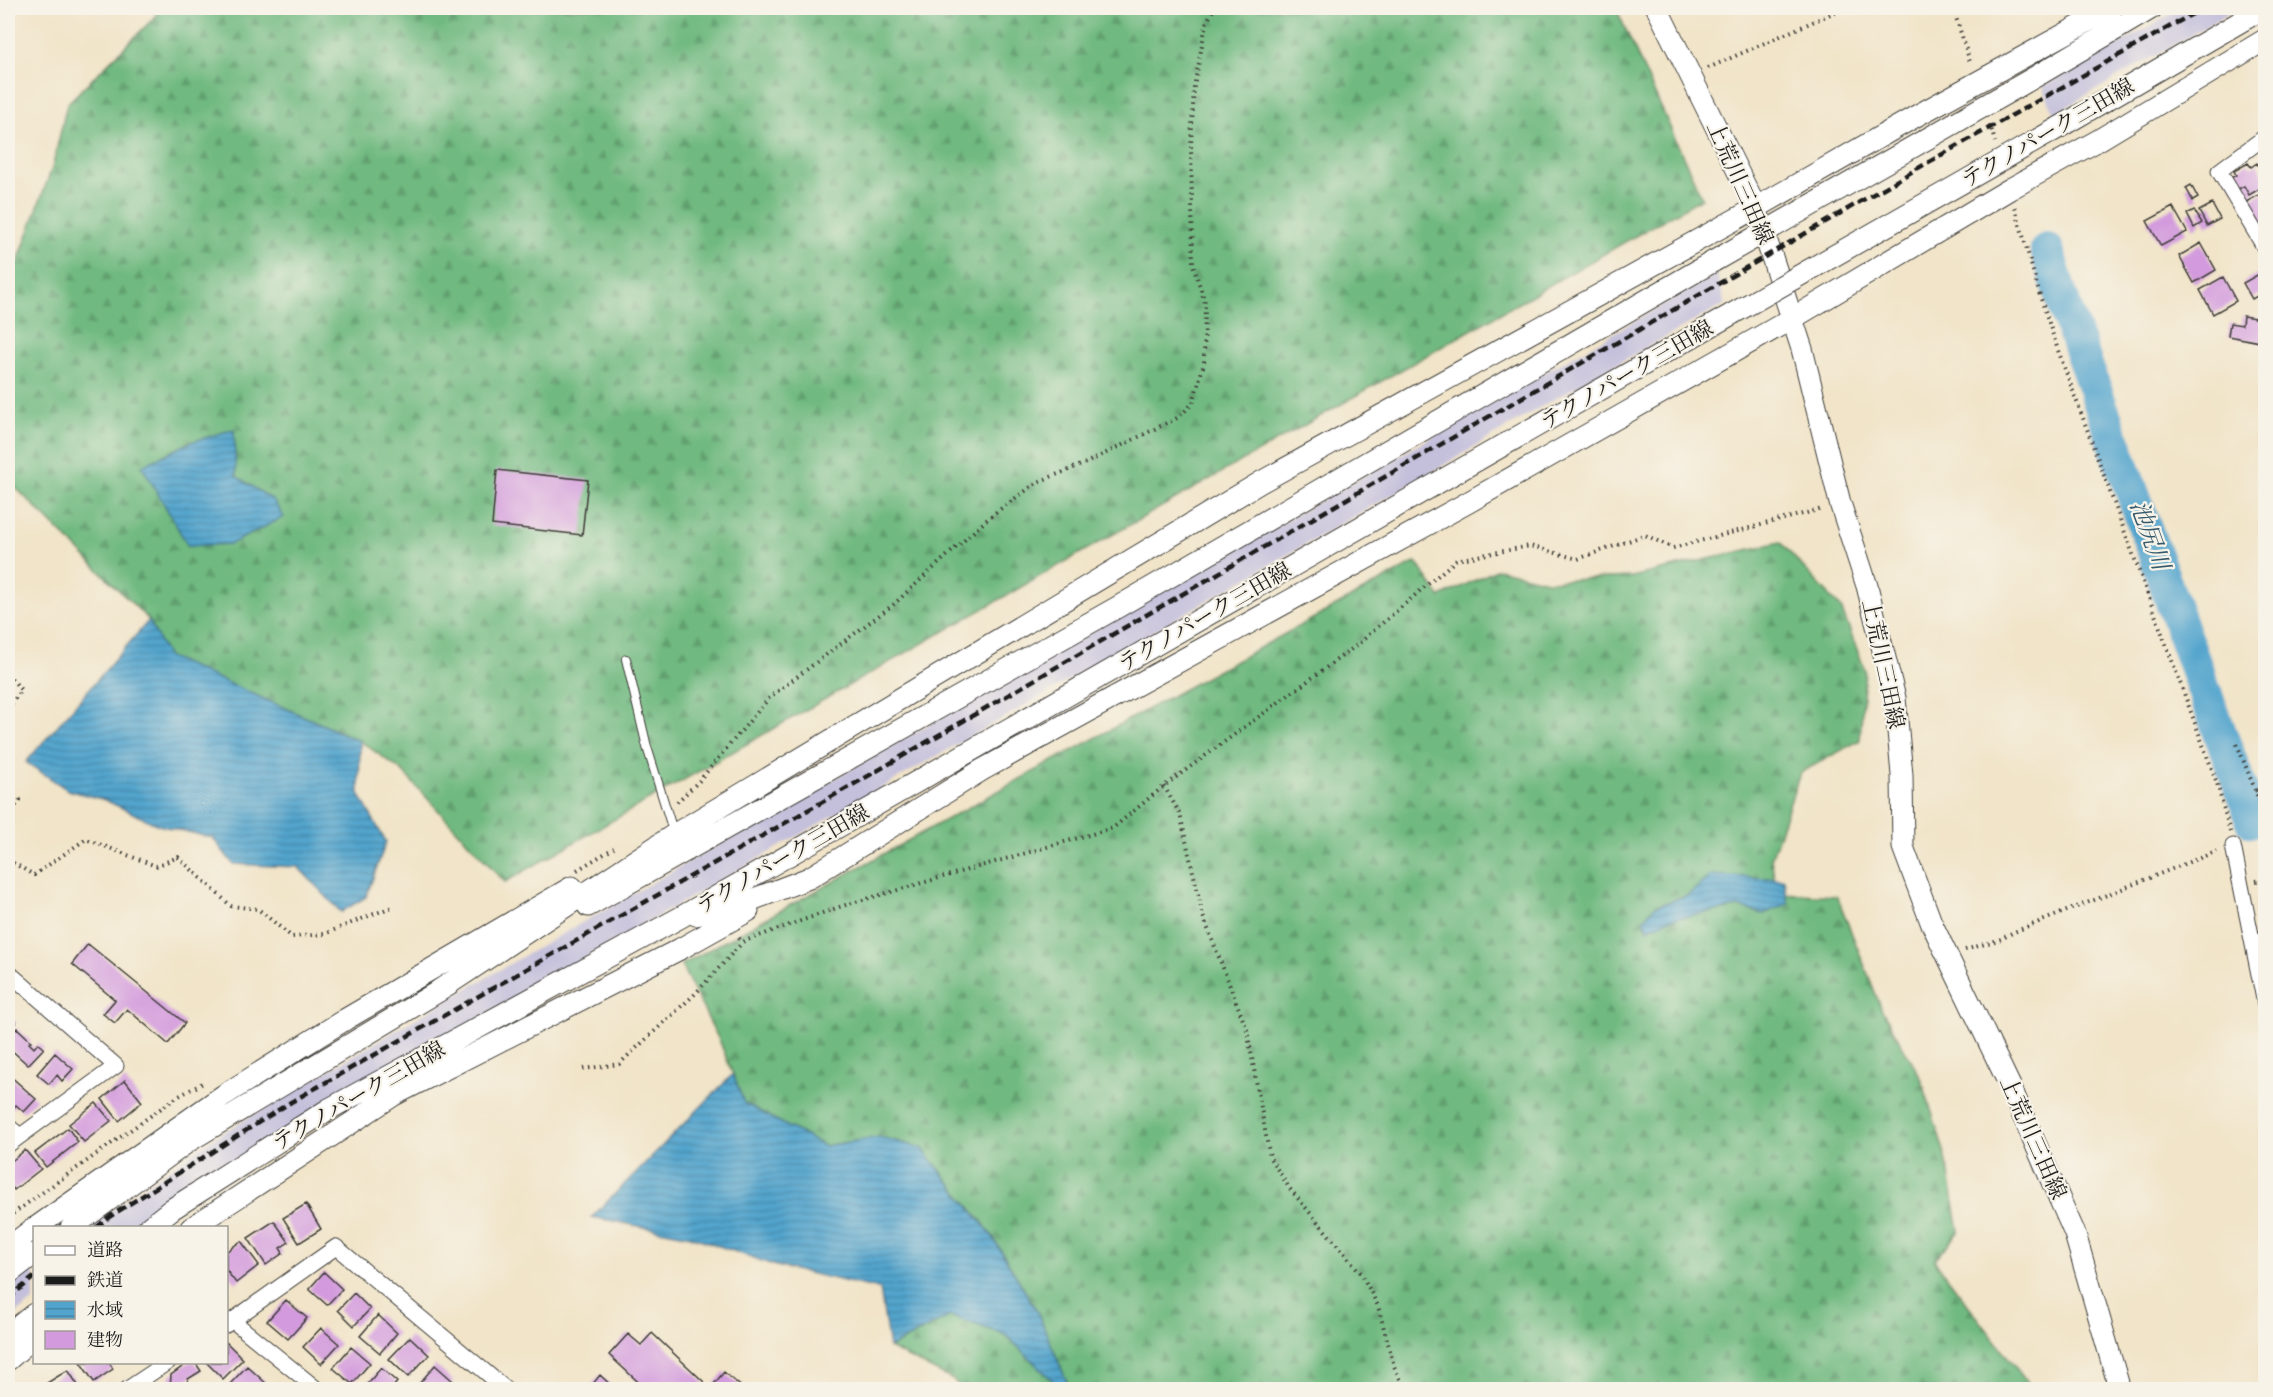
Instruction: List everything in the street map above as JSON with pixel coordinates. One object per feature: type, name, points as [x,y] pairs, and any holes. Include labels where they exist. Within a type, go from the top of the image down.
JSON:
[{"type":"main road","name":"上荒川三田線","points":[[1657,8],[1756,208],[1793,318],[1840,503],[1867,586],[1895,698],[1902,775],[1903,847],[1931,922],[2010,1086],[2075,1234],[2120,1389]]},
{"type":"main road","points":[[438,991],[669,838],[848,728],[1261,482],[2112,8]]},
{"type":"main road","points":[[72,1226],[189,1141],[438,991],[1116,608],[2152,8]]},
{"type":"main road","name":"テクノパーク三田線","points":[[149,1226],[172,1209],[329,1109],[681,918],[2264,8]]},
{"type":"main road","points":[[193,1226],[394,1095],[726,924],[809,878],[982,770],[1467,503],[1793,318],[2010,189],[2097,141],[2265,39]]},
{"type":"main road","points":[[38,1226],[224,1095],[346,1019],[562,892],[669,838]]},
{"type":"main road","points":[[681,918],[728,909],[809,878]]},
{"type":"main road","points":[[8,1248],[33,1229]]},
{"type":"main road","points":[[8,1274],[33,1255]]},
{"type":"main road","points":[[8,1335],[33,1315]]},
{"type":"main road","points":[[8,1360],[33,1338]]},
{"type":"street","points":[[2265,136],[2219,171],[2265,250]]},
{"type":"street","points":[[2234,846],[2265,1009]]},
{"type":"street","points":[[8,972],[116,1066],[14,1141],[8,1126]]},
{"type":"street","points":[[318,1389],[230,1323],[336,1247],[507,1389]]},
{"type":"street","points":[[136,1387],[165,1364]]},
{"type":"lane","points":[[626,659],[647,747],[667,814],[669,838]]},
{"type":"path","points":[[667,814],[699,781],[770,697],[894,604],[992,515],[1038,482],[1086,463],[1179,417],[1193,403],[1204,363],[1205,303],[1192,264],[1191,145],[1194,87],[1206,24],[1214,8]]},
{"type":"path","points":[[1692,75],[1844,8]]},
{"type":"path","points":[[1953,8],[1977,83]]},
{"type":"path","points":[[1987,115],[1997,146]]},
{"type":"path","points":[[1947,956],[2001,939],[2207,854],[2234,846],[2217,783],[2059,353],[2034,278],[2010,189]]},
{"type":"path","points":[[583,1069],[619,1064],[695,994],[742,942],[843,906],[1113,828],[1164,786],[1357,645],[1456,560],[1530,546],[1578,559],[1646,535],[1673,548],[1755,528],[1840,503]]},
{"type":"path","points":[[8,674],[21,690],[8,709]]},
{"type":"path","points":[[2236,744],[2265,818]]},
{"type":"path","points":[[1164,786],[1180,814],[1203,916],[1247,1030],[1270,1158],[1290,1189],[1361,1273],[1378,1306],[1394,1366],[1405,1389]]},
{"type":"path","points":[[2254,787],[2265,802]]},
{"type":"path","points":[[8,798],[20,800],[8,816]]},
{"type":"path","points":[[8,860],[34,875],[87,839],[156,866],[178,857],[231,906],[258,909],[292,937],[324,934],[394,906]]},
{"type":"path","points":[[726,924],[742,942]]},
{"type":"shaded area","points":[[2182,8],[2238,8],[2054,114],[2043,87]]},
{"type":"shaded area","points":[[1717,274],[1725,304],[1559,396],[1456,458],[545,981],[178,1199],[138,1226],[89,1226],[214,1138],[454,996]]},
{"type":"shaded area","points":[[33,1265],[33,1301],[8,1320],[8,1283]]},
{"type":"green space","points":[[154,8],[1616,8],[1702,198],[505,882],[401,770],[360,741],[166,656],[149,620],[8,480],[8,283],[53,165],[67,104],[157,15]]},
{"type":"green space","points":[[1780,542],[1841,608],[1865,670],[1860,740],[1800,773],[1771,859],[1777,893],[1837,896],[1882,1010],[1921,1078],[1946,1157],[1959,1231],[1934,1260],[2032,1389],[1070,1389],[1037,1311],[991,1234],[922,1148],[880,1137],[824,1146],[744,1103],[720,1042],[681,965],[1416,562],[1440,597],[1498,569],[1547,581],[1632,577]]},
{"type":"green space","points":[[950,1315],[1006,1335],[1061,1389],[963,1389],[953,1380],[889,1348]]},
{"type":"water","points":[[234,429],[236,476],[273,500],[284,517],[231,544],[188,546],[142,466],[191,442]]},
{"type":"water","points":[[149,620],[167,656],[360,741],[359,794],[386,842],[366,897],[341,912],[298,867],[233,864],[213,838],[158,825],[105,800],[68,790],[26,762]]},
{"type":"water","points":[[1711,875],[1784,879],[1788,904],[1763,914],[1738,907],[1667,920],[1648,929],[1643,920],[1654,907],[1688,895]]},
{"type":"water","points":[[733,1074],[744,1103],[824,1146],[880,1137],[922,1148],[991,1234],[1037,1311],[1070,1389],[1061,1389],[1006,1335],[950,1316],[889,1348],[880,1289],[776,1266],[691,1236],[592,1217]]},
{"type":"building","points":[[2248,163],[2251,167],[2257,163],[2266,178],[2266,185],[2249,195],[2244,186],[2235,191],[2229,179],[2236,175],[2234,171]]},
{"type":"building","points":[[2191,185],[2198,198],[2193,201],[2186,188]]},
{"type":"building","points":[[2266,191],[2266,226],[2262,229],[2246,202]]},
{"type":"building","points":[[2212,204],[2220,219],[2207,226],[2199,211]]},
{"type":"building","points":[[2173,207],[2187,232],[2161,246],[2147,221]]},
{"type":"building","points":[[2194,210],[2202,223],[2194,228],[2187,214]]},
{"type":"building","points":[[2201,243],[2216,270],[2194,283],[2179,256]]},
{"type":"building","points":[[2259,274],[2266,291],[2252,299],[2243,283]]},
{"type":"building","points":[[2223,277],[2236,301],[2213,314],[2200,290]]},
{"type":"building","points":[[2243,316],[2266,320],[2265,343],[2228,336],[2230,323],[2242,325]]},
{"type":"building","points":[[497,470],[588,480],[582,535],[492,525]]},
{"type":"building","points":[[88,944],[185,1023],[168,1044],[127,1009],[115,1023],[103,1014],[115,1000],[72,964]]},
{"type":"building","points":[[8,1015],[16,1022],[8,1032]]},
{"type":"building","points":[[17,1028],[31,1041],[29,1043],[34,1048],[38,1043],[44,1048],[28,1065],[8,1047],[8,1039]]},
{"type":"building","points":[[55,1053],[73,1069],[62,1081],[57,1075],[49,1084],[37,1074]]},
{"type":"building","points":[[8,1074],[36,1099],[24,1112],[16,1105],[12,1109],[8,1104]]},
{"type":"building","points":[[125,1080],[142,1102],[119,1121],[102,1099]]},
{"type":"building","points":[[96,1103],[111,1121],[84,1142],[69,1124]]},
{"type":"building","points":[[68,1128],[78,1142],[46,1167],[35,1153]]},
{"type":"building","points":[[25,1150],[41,1169],[14,1190],[8,1182],[8,1164]]},
{"type":"building","points":[[306,1204],[321,1229],[299,1243],[283,1218]]},
{"type":"building","points":[[274,1221],[289,1242],[280,1248],[283,1253],[266,1265],[248,1238]]},
{"type":"building","points":[[241,1241],[259,1265],[236,1283],[228,1273],[228,1251]]},
{"type":"building","points":[[324,1272],[342,1289],[327,1305],[309,1289]]},
{"type":"building","points":[[354,1293],[370,1309],[354,1326],[338,1310]]},
{"type":"building","points":[[286,1300],[307,1318],[288,1339],[267,1321]]},
{"type":"building","points":[[378,1315],[397,1333],[380,1353],[360,1336]]},
{"type":"building","points":[[321,1328],[339,1344],[321,1364],[303,1347]]},
{"type":"building","points":[[652,1333],[704,1382],[697,1390],[647,1390],[609,1355],[628,1334],[641,1345]]},
{"type":"building","points":[[410,1337],[429,1355],[408,1377],[389,1359]]},
{"type":"building","points":[[228,1344],[243,1359],[223,1379],[208,1364],[228,1364]]},
{"type":"building","points":[[351,1347],[370,1363],[352,1384],[333,1368]]},
{"type":"building","points":[[81,1364],[110,1364],[113,1369],[94,1382]]},
{"type":"building","points":[[186,1364],[196,1364],[201,1371],[188,1379],[186,1390],[170,1390],[171,1375]]},
{"type":"building","points":[[435,1365],[453,1381],[446,1390],[414,1390]]},
{"type":"building","points":[[247,1366],[268,1385],[264,1390],[235,1390],[230,1384]]},
{"type":"building","points":[[381,1368],[397,1382],[391,1390],[362,1390]]},
{"type":"building","points":[[68,1370],[81,1390],[51,1390],[47,1383]]},
{"type":"building","points":[[724,1372],[745,1390],[709,1390]]},
{"type":"building","points":[[600,1375],[616,1390],[588,1390]]},
{"type":"waterway","name":"池尻川","points":[[2047,250],[2060,293],[2253,821]]},
{"type":"railway","points":[[98,1226],[109,1217],[291,1102],[863,779],[1927,163],[2203,8]]},
{"type":"railway","points":[[8,1299],[33,1278]]}]
